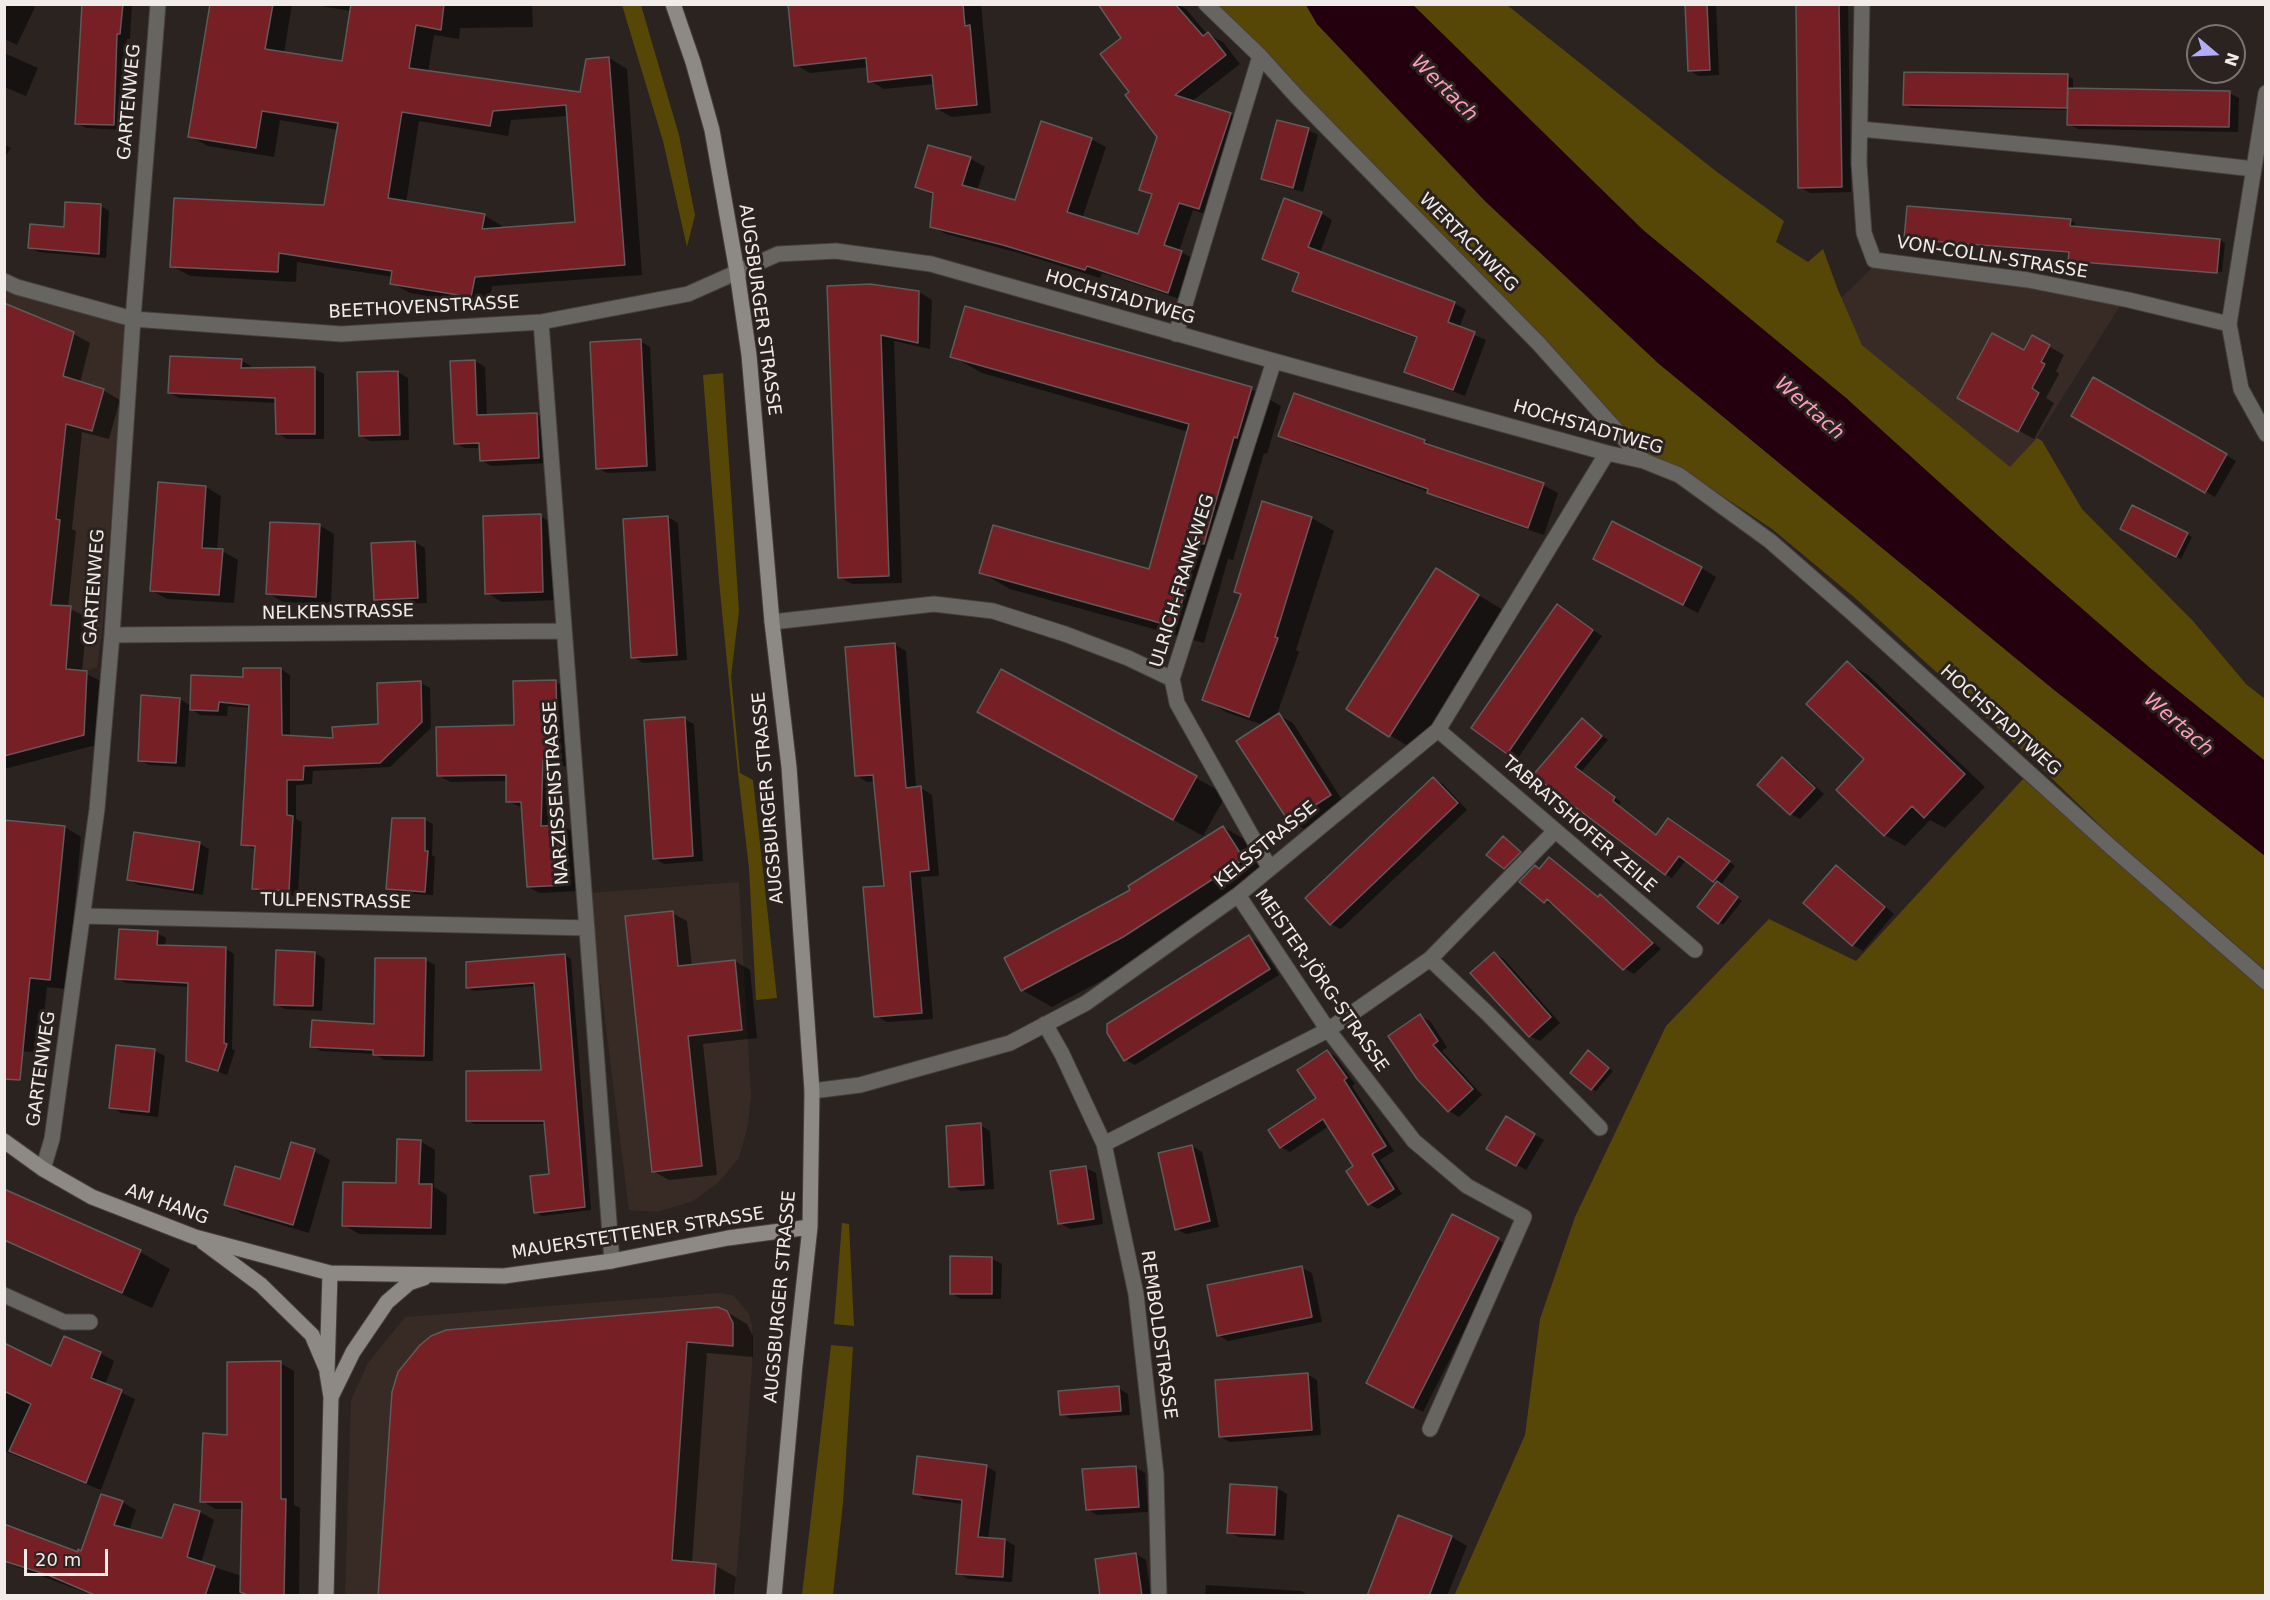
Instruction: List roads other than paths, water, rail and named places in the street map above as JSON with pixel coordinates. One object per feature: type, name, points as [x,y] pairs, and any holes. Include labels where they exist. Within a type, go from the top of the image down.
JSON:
[{"type":"main road","name":"AUGSBURGER STRASSE","points":[[673,4],[693,62],[712,130],[749,355],[772,622],[789,767],[812,1091],[810,1227],[774,1596]]},
{"type":"main road","name":"AM HANG","points":[[4,1141],[43,1169],[92,1197],[195,1237],[330,1273]]},
{"type":"main road","name":"MAUERSTETTENER STRASSE","points":[[326,1596],[331,1397],[327,1373],[330,1273],[504,1276],[612,1261],[728,1238],[810,1227]]},
{"type":"main road","name":"MAUERSTETTENER STRASSE","points":[[195,1237],[261,1285],[312,1335],[327,1373]]},
{"type":"main road","name":"MAUERSTETTENER STRASSE","points":[[331,1397],[353,1352],[387,1302],[409,1283],[436,1274]]},
{"type":"street","name":"GARTENWEG","points":[[43,1169],[52,1139],[97,809],[158,4]]},
{"type":"street","name":"WERTACHWEG","points":[[1206,4],[1260,56],[1297,97],[1539,344],[1644,461]]},
{"type":"street","name":"VON-COLLN-STRASSE","points":[[1862,4],[1859,163],[1864,233],[1874,260],[2028,280],[2129,300],[2229,324]]},
{"type":"street","points":[[1176,334],[1260,56]]},
{"type":"street","points":[[2265,93],[2229,324],[2241,389],[2265,434]]},
{"type":"street","points":[[1860,129],[2113,153],[2254,170]]},
{"type":"street","name":"HOCHSTADTWEG","points":[[737,272],[778,254],[836,251],[932,264],[1176,334],[1607,453],[1644,461],[1679,475],[1770,541],[2110,847],[2265,982]]},
{"type":"street","name":"BEETHOVENSTRASSE","points":[[4,281],[17,287],[133,319],[341,334],[541,322],[688,294],[737,272]]},
{"type":"street","name":"NARZISSENSTRASSE","points":[[541,322],[612,1261]]},
{"type":"street","name":"ULRICH-FRANK-WEG","points":[[1269,867],[1178,704],[1172,679],[1274,361]]},
{"type":"street","name":"KELSSTRASSE","points":[[812,1091],[860,1085],[1010,1043],[1086,1003],[1238,894],[1438,730],[1607,453]]},
{"type":"street","points":[[772,622],[934,604],[993,611],[1065,634],[1128,658],[1172,679]]},
{"type":"street","name":"NELKENSTRASSE","points":[[112,634],[564,631]]},
{"type":"street","name":"TABRATSHOFER ZEILE","points":[[1438,730],[1695,950]]},
{"type":"street","points":[[1104,1144],[1328,1030],[1430,958],[1555,831]]},
{"type":"street","name":"MEISTER-JÖRG-STRASSE","points":[[1238,894],[1328,1030],[1414,1141],[1467,1186],[1524,1217],[1430,1429]]},
{"type":"street","name":"TULPENSTRASSE","points":[[83,916],[587,928]]},
{"type":"street","points":[[1430,958],[1600,1128]]},
{"type":"street","name":"REMBOLDSTRASSE","points":[[1045,1024],[1062,1054],[1104,1144],[1136,1294],[1156,1474],[1160,1596]]},
{"type":"street","points":[[4,1295],[64,1322],[90,1322]]},
{"type":"water","name":"Wertach","points":[[1306,5],[1413,5],[1643,230],[1846,398],[2002,539],[2150,668],[2265,761],[2265,856],[2053,689],[1658,363],[1485,201],[1317,24]]}]
